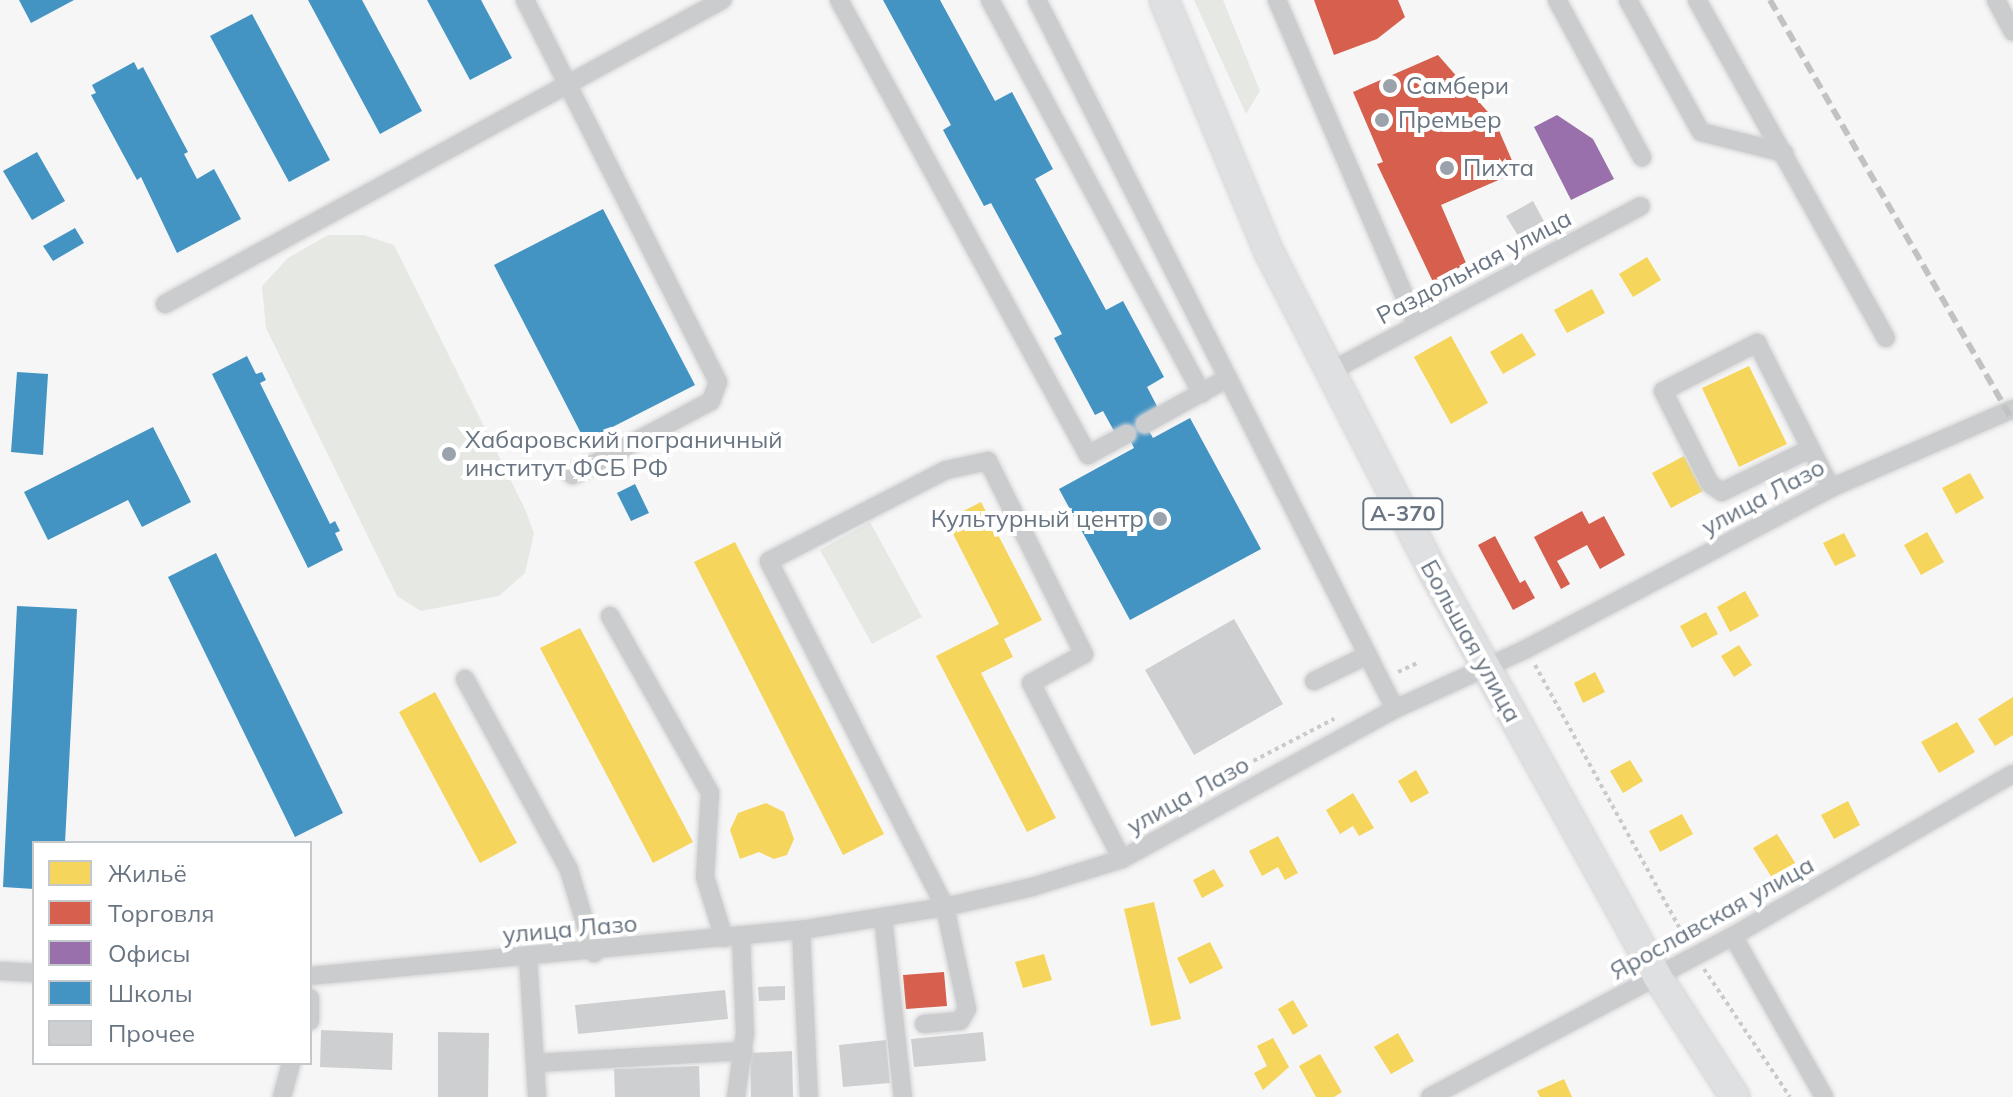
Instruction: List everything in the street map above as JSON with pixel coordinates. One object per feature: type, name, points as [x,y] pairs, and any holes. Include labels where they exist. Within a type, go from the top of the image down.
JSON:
[{"type":"highway","name":"Большая улица","points":[[1164,0],[1269,252],[1329,372],[1485,668],[1657,976],[1735,1097]]},
{"type":"highway","name":"Большая улица","points":[[1677,1010],[1716,1097]]},
{"type":"street","points":[[525,0],[718,382],[711,401],[573,475]]},
{"type":"street","points":[[165,304],[722,0]]},
{"type":"street","points":[[839,0],[1088,455],[1127,434]]},
{"type":"street","points":[[990,0],[1202,393]]},
{"type":"street","points":[[1037,0],[1395,709]]},
{"type":"street","points":[[1277,0],[1417,325]]},
{"type":"street","points":[[1557,0],[1642,157]]},
{"type":"street","points":[[1628,0],[1701,132],[1784,153]]},
{"type":"street","points":[[1697,0],[1886,338]]},
{"type":"street","points":[[1996,0],[2013,32]]},
{"type":"street","name":"Раздольная улица","points":[[1329,372],[1641,206]]},
{"type":"street","points":[[1810,449],[1722,492],[1710,484],[1663,391],[1757,343],[1831,488]]},
{"type":"street","points":[[1145,424],[1228,378]]},
{"type":"street","name":"улица Лазо","points":[[312,976],[594,953],[801,930],[945,907],[1032,887],[1122,859],[1395,709],[1526,649],[1831,488],[2013,409]]},
{"type":"street","points":[[924,1024],[960,1021],[967,1009],[945,907],[769,561],[946,470],[988,461],[1084,654],[1031,683],[1122,859]]},
{"type":"street","points":[[610,616],[710,793],[705,877],[733,938],[744,1051],[736,1097]]},
{"type":"street","points":[[1314,681],[1368,655]]},
{"type":"street","points":[[465,679],[569,870],[594,953]]},
{"type":"street","name":"Ярославская улица","points":[[1430,1097],[1733,936],[2013,774]]},
{"type":"street","points":[[883,917],[903,1097]]},
{"type":"street","points":[[801,930],[809,1097]]},
{"type":"street","points":[[1733,936],[1824,1097]]},
{"type":"street","points":[[528,957],[537,1097]]},
{"type":"street","points":[[0,971],[32,973]]},
{"type":"street","points":[[537,1063],[744,1051]]},
{"type":"street","points":[[282,1097],[290,1065]]},
{"type":"path","points":[[1526,649],[1695,957],[1790,1097]]},
{"type":"path","points":[[1211,783],[1348,711]]},
{"type":"shaded area","points":[[1194,0],[1223,0],[1260,91],[1246,114]]},
{"type":"shaded area","points":[[328,235],[364,235],[394,245],[525,509],[534,533],[525,573],[499,596],[421,611],[397,596],[266,328],[262,286],[288,258]]},
{"type":"shaded area","points":[[870,522],[922,617],[872,644],[820,550]]},
{"type":"building: Жильё","points":[[1647,257],[1661,280],[1633,297],[1619,274]]},
{"type":"building: Жильё","points":[[1592,289],[1605,313],[1567,333],[1554,310]]},
{"type":"building: Жильё","points":[[1522,333],[1536,355],[1503,374],[1490,352]]},
{"type":"building: Жильё","points":[[1451,336],[1488,403],[1451,424],[1414,357]]},
{"type":"building: Жильё","points":[[1749,366],[1787,444],[1739,467],[1702,388]]},
{"type":"building: Жильё","points":[[1684,456],[1703,491],[1671,508],[1652,473]]},
{"type":"building: Жильё","points":[[1970,473],[1984,498],[1956,514],[1942,488]]},
{"type":"building: Жильё","points":[[981,502],[1042,620],[1004,639],[1013,657],[981,673],[1056,818],[1027,832],[936,656],[999,624],[946,520]]},
{"type":"building: Жильё","points":[[1927,532],[1944,562],[1921,575],[1904,545]]},
{"type":"building: Жильё","points":[[1844,533],[1856,556],[1835,566],[1823,543]]},
{"type":"building: Жильё","points":[[735,542],[884,834],[843,855],[694,562]]},
{"type":"building: Жильё","points":[[1745,591],[1759,616],[1730,632],[1717,607]]},
{"type":"building: Жильё","points":[[1706,612],[1718,634],[1692,648],[1680,626]]},
{"type":"building: Жильё","points":[[580,628],[693,842],[653,863],[540,648]]},
{"type":"building: Жильё","points":[[1739,645],[1752,665],[1734,677],[1721,656]]},
{"type":"building: Жильё","points":[[1595,672],[1605,692],[1583,703],[1574,683]]},
{"type":"building: Жильё","points":[[435,692],[517,843],[480,863],[399,712]]},
{"type":"building: Жильё","points":[[2013,697],[2013,735],[1995,746],[1978,719]]},
{"type":"building: Жильё","points":[[1957,722],[1975,752],[1939,773],[1921,742]]},
{"type":"building: Жильё","points":[[1630,760],[1643,781],[1623,793],[1610,771]]},
{"type":"building: Жильё","points":[[1416,770],[1429,793],[1411,803],[1398,781]]},
{"type":"building: Жильё","points":[[1353,793],[1374,828],[1359,836],[1353,826],[1340,834],[1326,810]]},
{"type":"building: Жильё","points":[[1848,801],[1860,825],[1834,839],[1821,815]]},
{"type":"building: Жильё","points":[[766,803],[784,812],[794,839],[787,855],[774,859],[759,852],[740,859],[730,830],[738,813]]},
{"type":"building: Жильё","points":[[1682,814],[1693,834],[1660,852],[1649,831]]},
{"type":"building: Жильё","points":[[1777,834],[1799,869],[1776,884],[1753,848]]},
{"type":"building: Жильё","points":[[1278,836],[1298,873],[1285,880],[1278,867],[1262,876],[1249,851]]},
{"type":"building: Жильё","points":[[1214,869],[1224,886],[1202,898],[1193,880]]},
{"type":"building: Жильё","points":[[1154,902],[1181,1019],[1151,1026],[1124,909]]},
{"type":"building: Жильё","points":[[1210,942],[1223,968],[1190,984],[1177,958]]},
{"type":"building: Жильё","points":[[1044,954],[1052,980],[1023,988],[1015,962]]},
{"type":"building: Жильё","points":[[1293,1000],[1308,1026],[1293,1035],[1278,1009]]},
{"type":"building: Жильё","points":[[1398,1033],[1414,1061],[1391,1074],[1374,1047]]},
{"type":"building: Жильё","points":[[1273,1038],[1289,1067],[1263,1090],[1254,1073],[1267,1066],[1257,1046]]},
{"type":"building: Жильё","points":[[1320,1054],[1342,1092],[1334,1097],[1316,1097],[1299,1066]]},
{"type":"building: Жильё","points":[[1564,1079],[1572,1097],[1540,1097],[1537,1091]]},
{"type":"building: Торговля","points":[[1314,0],[1398,0],[1405,17],[1377,39],[1334,55]]},
{"type":"building: Торговля","name":"Пихта","points":[[1438,55],[1494,119],[1517,172],[1441,205],[1466,263],[1434,284],[1377,164],[1383,162],[1353,92]]},
{"type":"building: Торговля","points":[[1582,511],[1589,524],[1604,516],[1625,555],[1600,569],[1587,545],[1557,561],[1570,584],[1561,589],[1534,537]]},
{"type":"building: Торговля","points":[[1495,536],[1520,583],[1525,580],[1535,598],[1513,610],[1478,545]]},
{"type":"building: Торговля","points":[[944,972],[947,1006],[906,1009],[903,975]]},
{"type":"building: Офисы","points":[[1557,115],[1593,139],[1614,179],[1571,200],[1534,127]]},
{"type":"building: Школы","points":[[19,0],[74,0],[31,23]]},
{"type":"building: Школы","points":[[308,0],[362,0],[422,111],[380,134]]},
{"type":"building: Школы","points":[[427,0],[481,0],[512,58],[470,80]]},
{"type":"building: Школы","points":[[883,0],[940,0],[995,101],[1012,92],[1053,169],[1035,179],[1106,310],[1123,301],[1164,377],[1147,387],[1158,408],[1141,417],[1153,438],[1190,418],[1261,549],[1130,620],[1059,489],[1134,448],[1123,426],[1114,431],[1103,411],[1095,415],[1054,338],[1062,334],[991,203],[984,206],[943,130],[951,125]]},
{"type":"building: Школы","points":[[252,14],[330,160],[289,182],[210,36]]},
{"type":"building: Школы","points":[[134,62],[138,70],[143,67],[188,152],[184,154],[197,179],[214,169],[241,219],[177,253],[141,177],[137,180],[91,95],[96,93],[92,85]]},
{"type":"building: Школы","points":[[37,152],[65,201],[32,220],[3,171]]},
{"type":"building: Школы","points":[[603,209],[695,385],[585,441],[494,265]]},
{"type":"building: Школы","points":[[75,228],[84,243],[53,261],[43,246]]},
{"type":"building: Школы","points":[[247,356],[256,374],[262,372],[266,380],[260,383],[330,524],[335,521],[340,531],[335,533],[343,550],[308,568],[212,374]]},
{"type":"building: Школы","points":[[17,372],[48,374],[43,455],[11,452]]},
{"type":"building: Школы","points":[[153,427],[191,502],[142,527],[128,500],[48,540],[24,492]]},
{"type":"building: Школы","points":[[635,484],[649,513],[631,521],[617,493]]},
{"type":"building: Школы","points":[[216,553],[343,813],[295,837],[168,577]]},
{"type":"building: Школы","points":[[17,606],[77,609],[65,841],[32,841],[32,889],[3,887]]},
{"type":"building: Прочее","points":[[1533,201],[1546,225],[1520,239],[1506,216]]},
{"type":"building: Прочее","points":[[1234,619],[1283,704],[1194,755],[1145,670]]},
{"type":"building: Прочее","points":[[785,986],[785,1000],[759,1001],[758,987]]},
{"type":"building: Прочее","points":[[725,990],[728,1019],[578,1034],[575,1005]]},
{"type":"building: Прочее","points":[[321,1030],[393,1033],[392,1070],[320,1067]]},
{"type":"building: Прочее","points":[[438,1032],[489,1033],[488,1097],[438,1097]]},
{"type":"building: Прочее","points":[[983,1032],[986,1061],[914,1067],[911,1039]]},
{"type":"building: Прочее","points":[[886,1040],[890,1083],[843,1087],[839,1045]]},
{"type":"building: Прочее","points":[[792,1051],[793,1097],[751,1097],[750,1053]]},
{"type":"building: Прочее","points":[[699,1066],[700,1097],[615,1097],[614,1069]]},
{"type":"railway","points":[[1770,0],[2013,421]]},
{"type":"place","name":"Самбери","points":[[1390,86]]},
{"type":"place","name":"Премьер","points":[[1382,120]]},
{"type":"place","name":"Пихта","points":[[1447,168]]},
{"type":"place","name":"Хабаровский пограничный институт ФСБ РФ","points":[[449,454]]},
{"type":"place","name":"Культурный центр","points":[[1160,519]]}]
